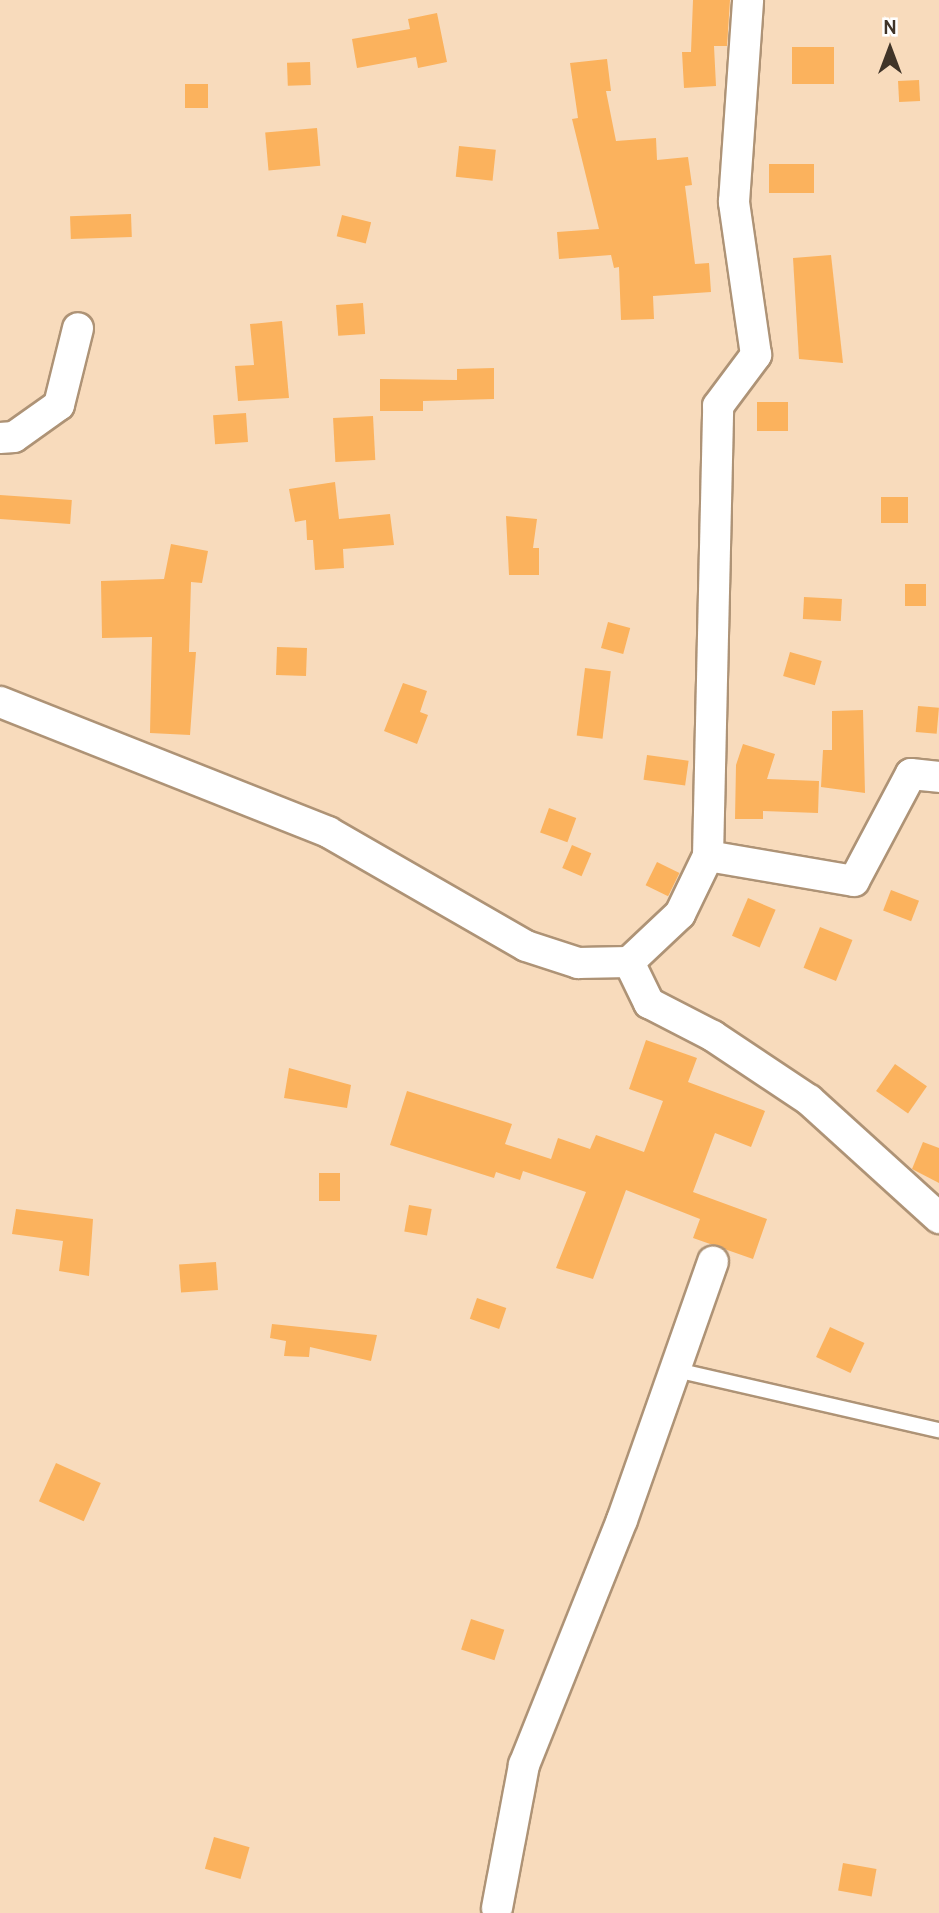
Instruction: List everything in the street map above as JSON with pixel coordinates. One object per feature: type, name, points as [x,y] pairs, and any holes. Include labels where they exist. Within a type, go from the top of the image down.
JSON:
[{"type":"street","points":[[0,702],[328,832],[526,947],[578,963],[629,962],[680,914],[708,856],[718,406],[756,355],[734,202],[748,0]]},
{"type":"street","points":[[0,438],[15,437],[59,405],[78,328]]},
{"type":"street","points":[[708,856],[854,881],[911,774],[939,777]]},
{"type":"street","points":[[629,962],[649,1003],[713,1036],[809,1100],[939,1218]]},
{"type":"street","points":[[497,1908],[524,1765],[677,1370],[713,1262]]},
{"type":"lane","points":[[677,1370],[939,1430]]},
{"type":"building","points":[[693,0],[730,0],[727,46],[714,46],[716,86],[684,88],[682,52],[691,52]]},
{"type":"building","points":[[437,13],[447,62],[418,68],[416,57],[357,68],[352,39],[410,29],[408,19]]},
{"type":"building","points":[[792,47],[834,47],[834,84],[792,84]]},
{"type":"building","points":[[607,59],[611,91],[606,91],[616,141],[656,138],[657,160],[688,157],[692,185],[685,186],[695,264],[709,263],[711,292],[653,296],[654,319],[621,320],[619,267],[614,268],[611,255],[559,259],[557,232],[599,229],[572,119],[578,118],[570,63]]},
{"type":"building","points":[[310,62],[311,85],[288,86],[287,63]]},
{"type":"building","points":[[919,80],[920,101],[899,102],[898,81]]},
{"type":"building","points":[[185,84],[208,84],[208,108],[185,108]]},
{"type":"building","points":[[317,128],[320,166],[269,170],[265,133]]},
{"type":"building","points":[[459,146],[496,150],[493,181],[456,177]]},
{"type":"building","points":[[769,164],[814,164],[814,193],[769,193]]},
{"type":"building","points":[[131,214],[132,237],[71,239],[70,216]]},
{"type":"building","points":[[342,215],[371,222],[366,244],[337,236]]},
{"type":"building","points":[[831,255],[843,363],[799,359],[793,258]]},
{"type":"building","points":[[363,303],[365,334],[338,336],[336,305]]},
{"type":"building","points":[[282,321],[289,398],[238,401],[235,366],[254,365],[250,324]]},
{"type":"building","points":[[494,368],[494,399],[423,401],[423,411],[380,411],[380,379],[457,380],[457,369]]},
{"type":"building","points":[[757,402],[788,402],[788,431],[757,431]]},
{"type":"building","points":[[246,413],[248,442],[215,444],[213,415]]},
{"type":"building","points":[[373,416],[375,460],[335,462],[333,418]]},
{"type":"building","points":[[335,482],[339,519],[390,514],[394,545],[343,549],[344,568],[315,570],[313,540],[307,540],[306,520],[295,522],[289,489]]},
{"type":"building","points":[[0,495],[72,500],[70,524],[0,519]]},
{"type":"building","points":[[881,497],[908,497],[908,523],[881,523]]},
{"type":"building","points":[[506,516],[537,519],[533,548],[539,548],[539,575],[509,575]]},
{"type":"building","points":[[171,544],[208,551],[202,583],[191,582],[189,652],[196,652],[190,735],[150,733],[152,637],[102,638],[101,581],[164,579]]},
{"type":"building","points":[[905,584],[926,584],[926,606],[905,606]]},
{"type":"building","points":[[804,597],[842,599],[841,621],[803,619]]},
{"type":"building","points":[[608,622],[630,628],[623,654],[601,648]]},
{"type":"building","points":[[277,647],[307,648],[306,676],[276,675]]},
{"type":"building","points":[[790,652],[822,661],[815,685],[783,676]]},
{"type":"building","points":[[585,668],[611,671],[603,739],[577,735]]},
{"type":"building","points":[[403,683],[427,691],[420,712],[428,715],[417,744],[384,731]]},
{"type":"building","points":[[918,706],[939,708],[937,734],[916,732]]},
{"type":"building","points":[[863,710],[865,793],[821,787],[823,750],[832,750],[832,711]]},
{"type":"building","points":[[743,744],[775,754],[767,779],[819,781],[818,813],[763,811],[763,819],[735,819],[736,765]]},
{"type":"building","points":[[647,755],[689,761],[685,786],[644,780]]},
{"type":"building","points":[[549,808],[576,818],[567,842],[540,832]]},
{"type":"building","points":[[572,845],[591,853],[582,876],[562,868]]},
{"type":"building","points":[[657,862],[679,873],[668,896],[646,885]]},
{"type":"building","points":[[891,890],[919,901],[911,921],[883,911]]},
{"type":"building","points":[[748,898],[776,910],[760,947],[732,936]]},
{"type":"building","points":[[820,927],[852,940],[836,981],[804,968]]},
{"type":"building","points":[[646,1040],[697,1058],[688,1082],[765,1111],[751,1147],[715,1133],[693,1192],[767,1219],[753,1259],[693,1238],[700,1219],[626,1190],[593,1279],[556,1268],[586,1192],[523,1171],[520,1180],[496,1172],[494,1178],[390,1145],[407,1091],[512,1124],[505,1144],[551,1159],[558,1138],[590,1149],[596,1135],[644,1152],[663,1101],[629,1089]]},
{"type":"building","points":[[895,1064],[927,1086],[908,1113],[876,1091]]},
{"type":"building","points":[[289,1068],[351,1085],[347,1108],[284,1098]]},
{"type":"building","points":[[923,1142],[939,1148],[939,1183],[912,1169]]},
{"type":"building","points":[[319,1173],[340,1173],[340,1201],[319,1201]]},
{"type":"building","points":[[409,1205],[432,1209],[427,1236],[404,1232]]},
{"type":"building","points":[[16,1209],[93,1219],[89,1276],[59,1271],[63,1241],[12,1234]]},
{"type":"building","points":[[216,1262],[218,1290],[181,1293],[179,1265]]},
{"type":"building","points":[[477,1298],[506,1308],[499,1329],[470,1319]]},
{"type":"building","points":[[272,1324],[377,1335],[371,1361],[310,1347],[309,1357],[284,1356],[286,1341],[270,1338]]},
{"type":"building","points":[[830,1327],[864,1343],[850,1373],[816,1357]]},
{"type":"building","points":[[56,1463],[101,1483],[84,1521],[39,1501]]},
{"type":"building","points":[[471,1619],[504,1630],[494,1660],[461,1649]]},
{"type":"building","points":[[214,1837],[250,1847],[240,1879],[205,1869]]},
{"type":"building","points":[[843,1863],[876,1869],[872,1896],[838,1891]]}]
